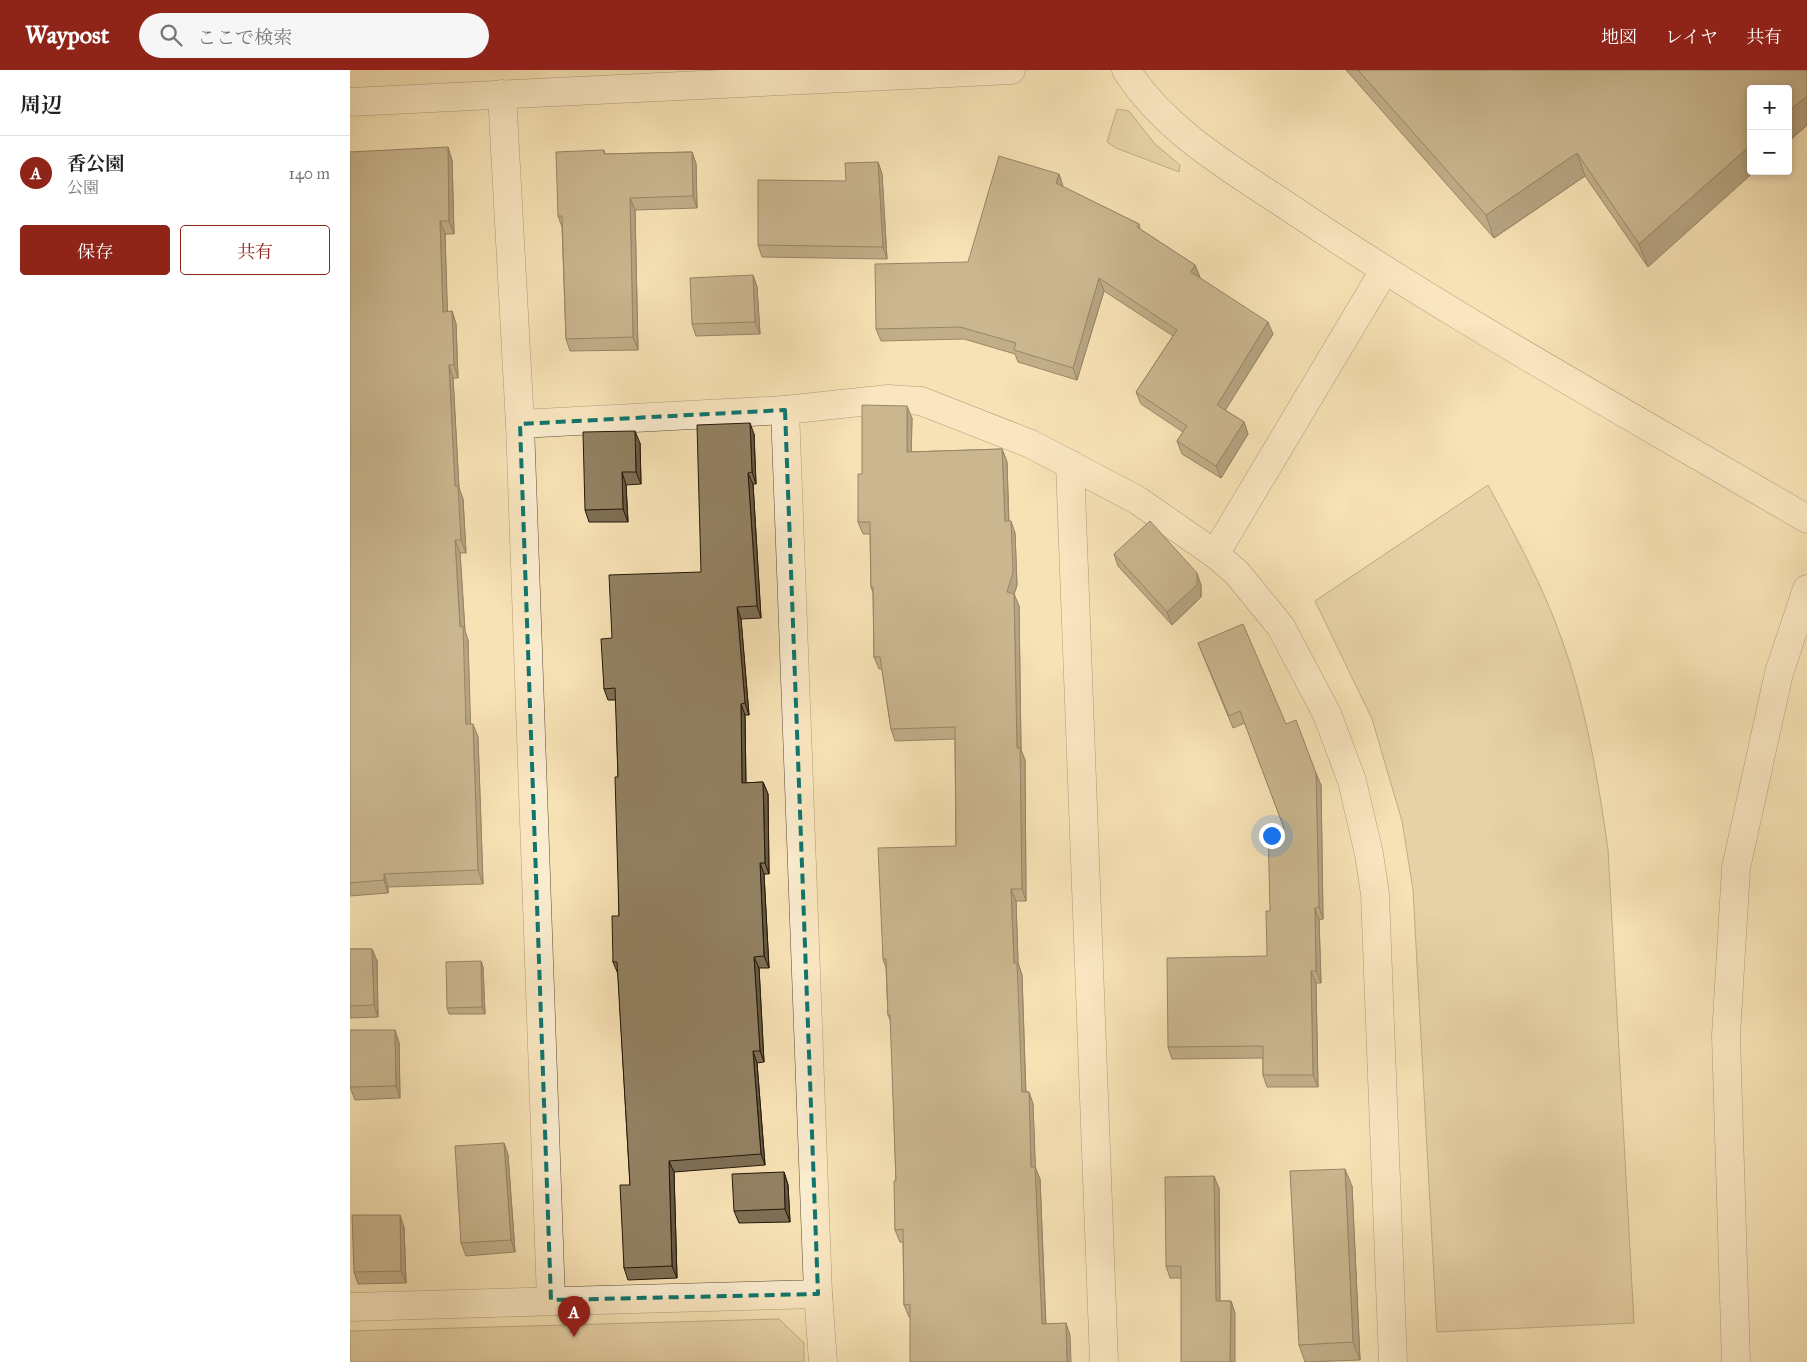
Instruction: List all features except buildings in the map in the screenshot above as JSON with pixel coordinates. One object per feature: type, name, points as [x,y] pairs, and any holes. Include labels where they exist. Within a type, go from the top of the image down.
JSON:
[{"type":"street","points":[[350,102],[1011,70]]},
{"type":"street","points":[[1126,70],[1136,86],[1186,138],[1384,271],[1807,519]]},
{"type":"street","points":[[502,94],[520,424],[551,1300]]},
{"type":"street","points":[[1215,554],[1384,271]]},
{"type":"street","points":[[520,424],[784,410],[888,400],[921,401],[1031,444],[1137,500],[1215,554],[1237,573],[1281,627],[1301,662],[1327,714],[1352,780],[1360,812],[1375,894],[1393,1362]]},
{"type":"street","points":[[784,410],[822,1362]]},
{"type":"street","points":[[1070,464],[1104,1362]]},
{"type":"street","points":[[1736,1362],[1726,1036],[1736,868],[1779,673],[1807,589]]},
{"type":"street","points":[[350,1307],[818,1294]]},
{"type":"highlighted area","points":[[785,410],[818,1294],[551,1300],[520,424]]},
{"type":"shaded area","points":[[1117,109],[1129,111],[1155,144],[1180,165],[1179,172],[1116,148],[1107,142]]},
{"type":"shaded area","points":[[1488,485],[1528,561],[1562,640],[1578,691],[1595,770],[1608,849],[1634,1323],[1437,1332],[1413,890],[1402,821],[1372,719],[1315,601]]},
{"type":"shaded area","points":[[779,1319],[804,1343],[804,1362],[350,1362],[350,1331]]},
{"type":"place","name":"香公園","points":[[574,1337]]}]
